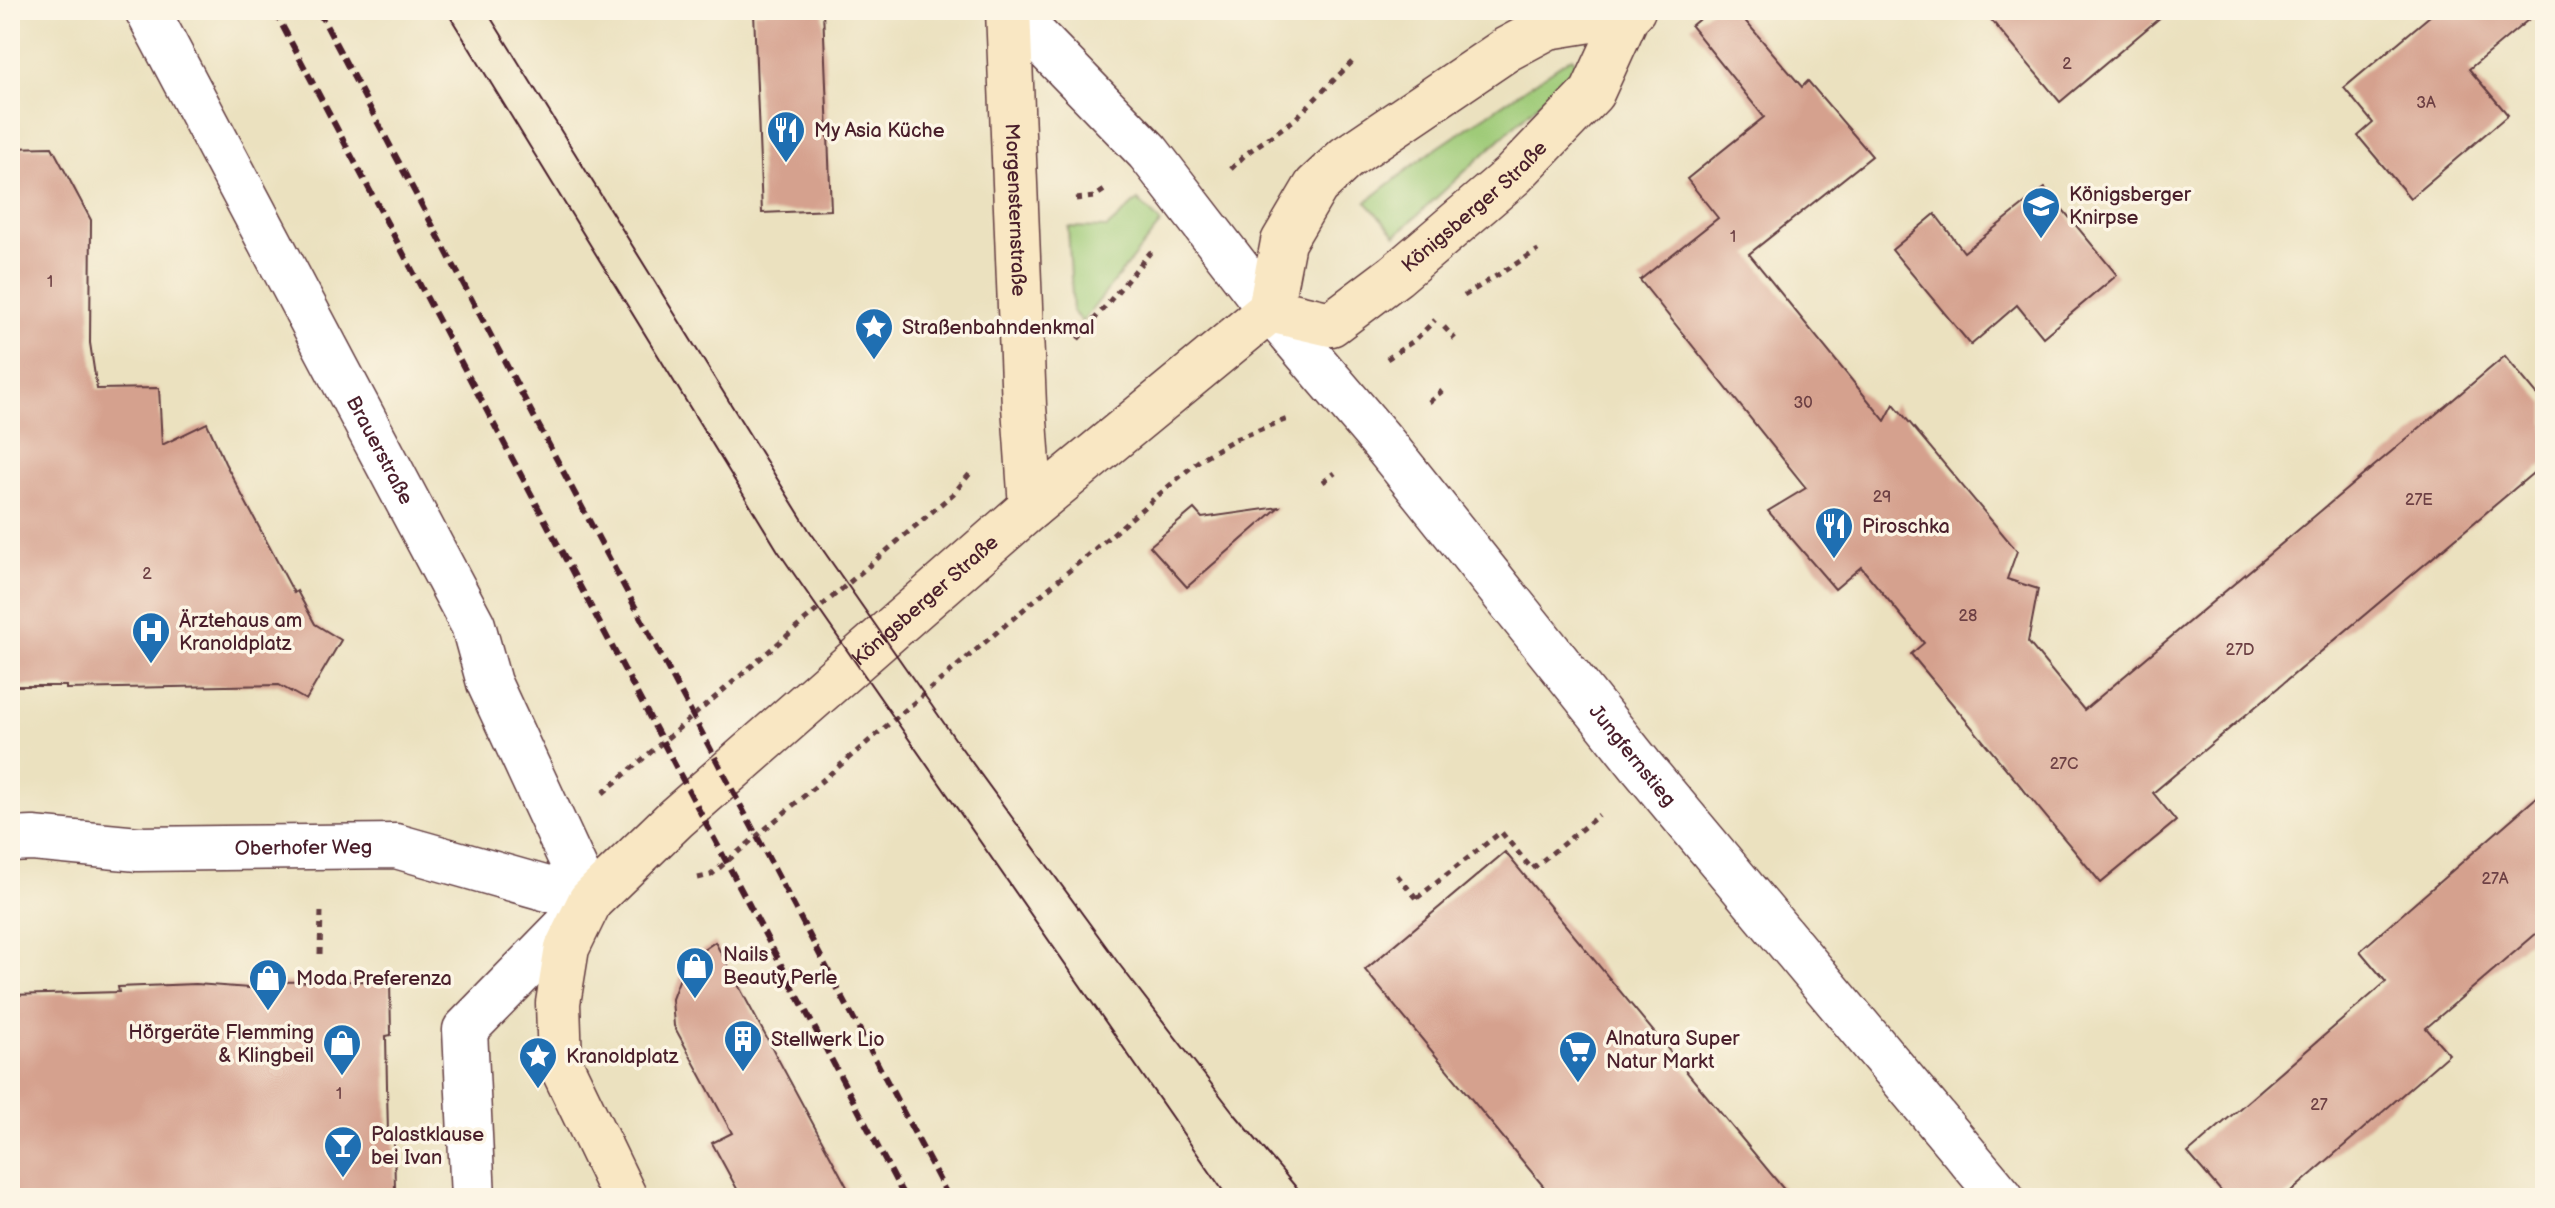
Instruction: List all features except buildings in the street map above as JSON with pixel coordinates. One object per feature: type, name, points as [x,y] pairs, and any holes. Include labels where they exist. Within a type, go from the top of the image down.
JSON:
[{"type":"main road","name":"Morgensternstraße","points":[[1009,10],[1024,406],[1031,507]]},
{"type":"main road","name":"Königsberger Straße","points":[[590,901],[676,818],[1031,507],[1270,310],[1283,242],[1316,186],[1346,158],[1507,49],[1548,27],[1630,12]]},
{"type":"main road","name":"Königsberger Straße","points":[[1270,310],[1331,324],[1396,275],[1513,175],[1592,93],[1630,12]]},
{"type":"main road","points":[[590,901],[567,948],[558,1003],[560,1063],[625,1198]]},
{"type":"street","name":"Brauerstraße","points":[[147,10],[473,625],[489,683],[590,901]]},
{"type":"street","name":"Morgensternstraße","points":[[1009,10],[1148,152],[1270,310]]},
{"type":"street","name":"Jungfernstieg","points":[[1270,310],[1380,439],[1641,766],[2002,1198]]},
{"type":"street","name":"Oberhofer Weg","points":[[10,840],[33,839],[138,849],[396,846],[590,901]]},
{"type":"street","points":[[473,1198],[465,1030],[590,901]]},
{"type":"path","points":[[1294,120],[1356,58]]},
{"type":"path","points":[[1076,199],[1094,197],[1111,186]]},
{"type":"path","points":[[1084,331],[1156,245]]},
{"type":"path","points":[[1458,300],[1538,250]]},
{"type":"path","points":[[1444,327],[1455,339]]},
{"type":"path","points":[[1429,402],[1442,391]]},
{"type":"path","points":[[711,875],[1202,458]]},
{"type":"path","points":[[615,783],[927,516]]},
{"type":"path","points":[[1397,875],[1418,900],[1501,832],[1532,869],[1599,815]]},
{"type":"path","points":[[320,954],[321,910]]},
{"type":"green space","points":[[1572,57],[1579,66],[1396,235],[1366,202],[1424,157]]},
{"type":"green space","points":[[1138,200],[1161,223],[1082,322],[1073,312],[1068,227],[1107,228]]},
{"type":"tram line","points":[[446,10],[778,551],[1228,1198]]},
{"type":"tram line","points":[[486,10],[809,530],[960,746],[1119,964],[1233,1112],[1305,1198]]},
{"type":"railway","points":[[274,10],[905,1198]]},
{"type":"railway","points":[[318,10],[949,1198]]},
{"type":"place","name":"My Asia Küche","points":[[786,164]]},
{"type":"place","name":"Königsberger Knirpse","points":[[2041,240]]},
{"type":"place","name":"Straßenbahndenkmal","points":[[874,361]]},
{"type":"place","name":"Piroschka","points":[[1834,560]]},
{"type":"place","name":"Ärztehaus am Kranoldplatz","points":[[151,665]]},
{"type":"place","name":"Nails Beauty Perle","points":[[695,1000]]},
{"type":"place","name":"Moda Preferenza","points":[[268,1012]]},
{"type":"place","name":"Stellwerk Lio","points":[[743,1073]]},
{"type":"place","name":"Hörgeräte Flemming & Klingbeil","points":[[342,1077]]},
{"type":"place","name":"Alnatura Super Natur Markt","points":[[1578,1084]]},
{"type":"place","name":"Kranoldplatz","points":[[538,1090]]},
{"type":"place","name":"Palastklause bei Ivan","points":[[343,1179]]}]
